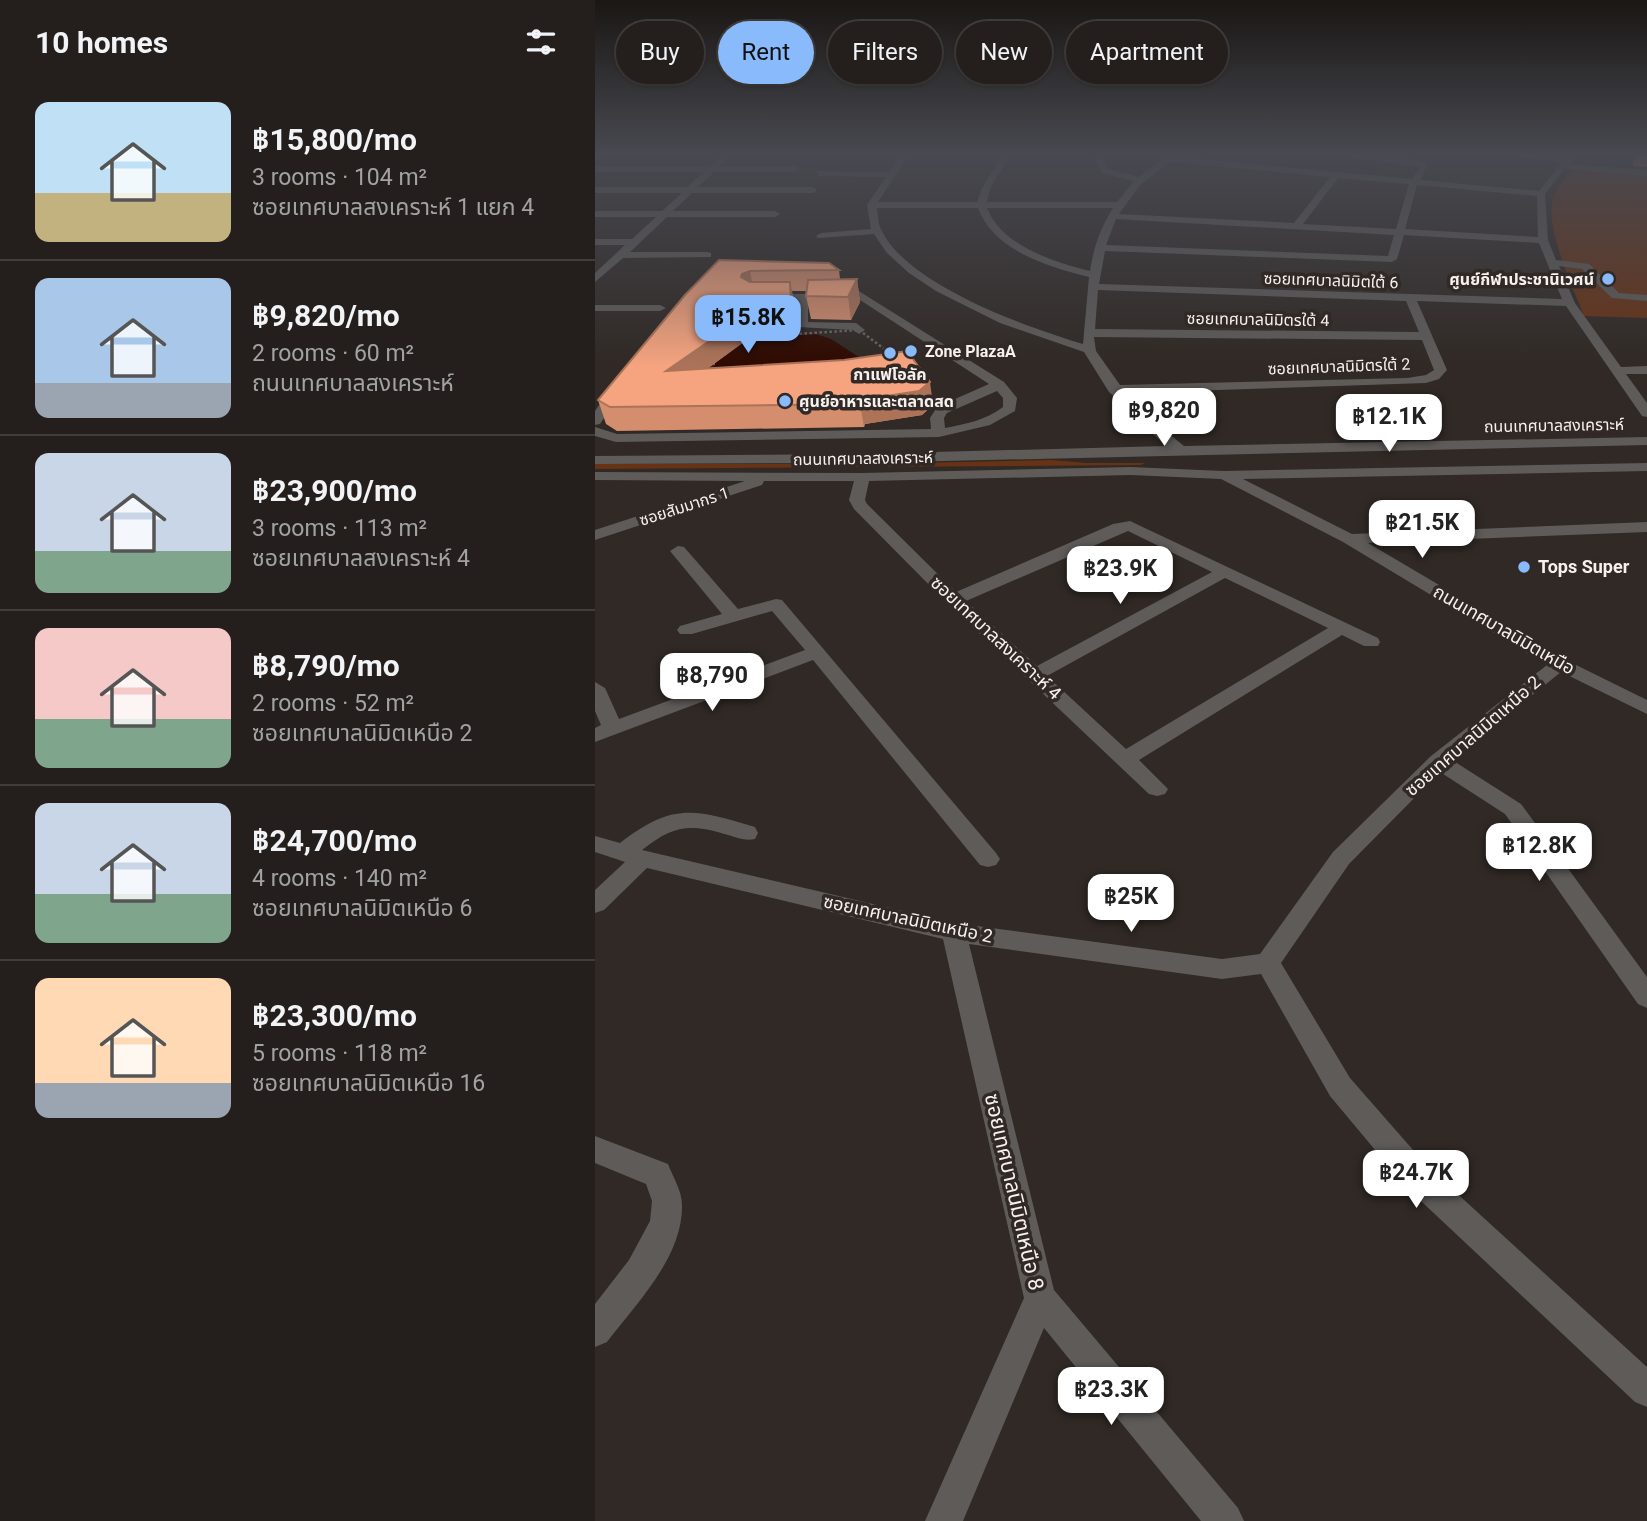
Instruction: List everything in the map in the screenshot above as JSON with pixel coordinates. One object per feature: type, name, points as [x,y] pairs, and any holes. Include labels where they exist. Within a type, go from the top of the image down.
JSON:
[{"type":"street","points":[[597,275],[651,225]]},
{"type":"street","points":[[876,225],[877,231],[897,257],[919,278],[1017,325],[1090,350]]},
{"type":"street","name":"ซอยเทศบาลนิมิตใต้ 6","points":[[993,225],[1005,238],[1027,253],[1094,281],[1410,298],[1569,303]]},
{"type":"street","points":[[1108,225],[1098,248],[1090,350],[1114,389],[1178,449]]},
{"type":"street","points":[[1273,225],[1543,240]]},
{"type":"street","points":[[1098,248],[1383,260],[1393,257],[1402,225]]},
{"type":"street","points":[[1542,225],[1543,240],[1550,262],[1569,303],[1647,413]]},
{"type":"street","points":[[821,236],[877,231]]},
{"type":"street","points":[[595,242],[633,242]]},
{"type":"street","points":[[619,255],[708,255]]},
{"type":"street","points":[[1550,262],[1585,266],[1616,296],[1647,298]]},
{"type":"street","points":[[595,431],[616,438],[939,433],[994,419],[1010,408],[1010,398],[999,385],[835,278],[827,277]]},
{"type":"street","points":[[807,296],[802,304],[802,325],[856,327],[859,330]]},
{"type":"street","points":[[754,297],[860,296]]},
{"type":"street","name":"ซอยเทศบาลนิมิตรใต้ 2","points":[[1114,389],[1407,382],[1429,379],[1437,376],[1441,370],[1410,298]]},
{"type":"street","points":[[595,308],[660,308]]},
{"type":"street","name":"ซอยเทศบาลนิมิตรใต้ 4","points":[[1090,333],[1426,337]]},
{"type":"street","points":[[1615,371],[1647,370]]},
{"type":"street","points":[[595,421],[630,373]]},
{"type":"street","points":[[939,433],[937,418],[942,410],[999,385]]},
{"type":"street","points":[[960,415],[1010,398]]},
{"type":"street","points":[[837,460],[848,435]]},
{"type":"street","name":"ถนนเทศบาลสงเคราะห์","points":[[595,460],[837,460],[1178,449],[1647,441]]},
{"type":"street","name":"ถนนเทศบาลนิมิตเหนือ","points":[[1178,449],[1349,539],[1559,663],[1644,704]]},
{"type":"street","name":"ถนนเทศบาลสงเคราะห์","points":[[1126,452],[1202,461],[1647,457]]},
{"type":"street","name":"ถนนเทศบาลสงเคราะห์","points":[[1131,471],[1202,461]]},
{"type":"street","name":"ถนนเทศบาลสงเคราะห์","points":[[595,476],[862,477],[1131,471],[1223,475],[1647,467]]},
{"type":"street","name":"ซอยสัมมากร 1","points":[[595,535],[771,476]]},
{"type":"street","name":"ซอยเทศบาลสงเคราะห์ 4","points":[[862,477],[857,500],[860,506],[954,600],[1157,789]]},
{"type":"street","points":[[595,525],[625,525]]},
{"type":"street","points":[[954,600],[1126,526],[1371,642]]},
{"type":"street","points":[[1349,539],[1647,527]]},
{"type":"street","points":[[678,551],[733,615]]},
{"type":"street","points":[[1035,675],[1224,572]]},
{"type":"street","points":[[686,629],[776,604],[988,859]]},
{"type":"street","points":[[1125,759],[1341,628]]},
{"type":"street","points":[[595,688],[604,732],[815,653]]},
{"type":"street","name":"ซอยเทศบาลนิมิตเหนือ 2","points":[[595,844],[632,856],[954,932],[1222,969],[1268,963],[1341,858],[1438,761],[1559,663]]},
{"type":"street","points":[[1438,761],[1513,809],[1647,996]]},
{"type":"street","points":[[595,904],[652,829],[671,819],[700,818],[747,833]]},
{"type":"street","name":"ซอยเทศบาลนิมิตเหนือ 8","points":[[944,1521],[1040,1298],[954,932]]},
{"type":"street","points":[[1268,963],[1340,1087],[1417,1177],[1647,1390]]},
{"type":"street","points":[[595,1149],[657,1174],[667,1204],[665,1226],[652,1256],[595,1330]]},
{"type":"street","points":[[1040,1298],[1225,1521]]},
{"type":"path","points":[[915,372],[737,389],[711,385],[716,345],[748,337],[859,330],[915,372],[918,378]]},
{"type":"shaded area","name":"ศูนย์กีฬาประชานิเวศน์","points":[[1647,225],[1647,318],[1584,316],[1561,258],[1553,226]]},
{"type":"shaded area","points":[[816,334],[831,339],[865,361],[720,373],[712,365],[734,346],[747,341]]},
{"type":"shaded area","points":[[1051,460],[1145,463],[595,469],[595,464],[866,464]]},
{"type":"building","points":[[719,260],[829,263],[839,270],[750,271],[742,274],[741,277],[750,282],[790,282],[791,304],[763,304],[666,371],[844,360],[907,351],[930,382],[919,391],[861,400],[860,404],[610,407],[598,400],[685,295]]},
{"type":"building","points":[[857,279],[848,297],[806,296],[808,280]]},
{"type":"place","name":"ศูนย์กีฬาประชานิเวศน์","points":[[1608,279]]},
{"type":"place","name":"Zone PlazaA","points":[[911,351]]},
{"type":"place","name":"กาแฟโอลัค","points":[[890,353]]},
{"type":"place","name":"ศูนย์อาหารและตลาดสด","points":[[785,401]]},
{"type":"place","name":"Tops Super","points":[[1524,567]]}]
